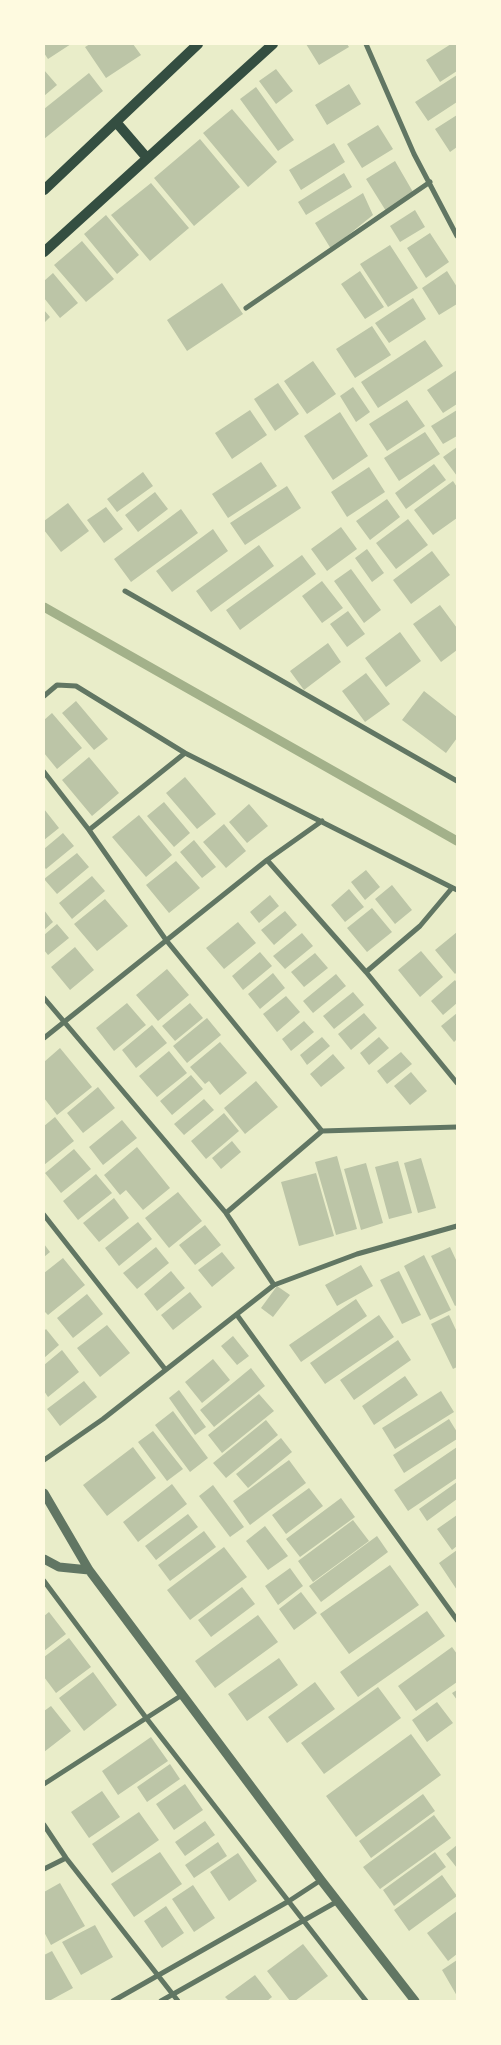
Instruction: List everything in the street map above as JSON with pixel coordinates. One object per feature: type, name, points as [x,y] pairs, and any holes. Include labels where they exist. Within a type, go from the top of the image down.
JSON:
[{"type":"main road","points":[[44,190],[198,44]]},
{"type":"main road","points":[[44,252],[272,44]]},
{"type":"main road","points":[[116,122],[147,158]]},
{"type":"street","points":[[366,44],[414,154],[457,236]]},
{"type":"street","points":[[246,308],[430,182]]},
{"type":"street","points":[[125,592],[457,781]]},
{"type":"street","points":[[44,696],[56,685],[76,686],[185,753],[455,889],[420,926],[366,972]]},
{"type":"street","points":[[89,830],[185,753]]},
{"type":"street","points":[[44,772],[89,830],[166,940],[322,1131]]},
{"type":"street","points":[[44,1038],[267,860],[322,821]]},
{"type":"street","points":[[267,860],[366,972],[457,1083]]},
{"type":"street","points":[[44,998],[226,1213],[274,1284]]},
{"type":"street","points":[[226,1213],[322,1131],[457,1127]]},
{"type":"street","points":[[44,1215],[165,1369]]},
{"type":"street","points":[[44,1460],[104,1419],[274,1284],[357,1254],[457,1226]]},
{"type":"street","points":[[237,1315],[457,1620]]},
{"type":"street","points":[[44,1493],[89,1570],[414,2001]]},
{"type":"street","points":[[44,1559],[59,1567],[89,1570]]},
{"type":"street","points":[[44,1581],[147,1719],[305,1920],[366,2001]]},
{"type":"street","points":[[44,1784],[182,1695]]},
{"type":"street","points":[[44,1825],[66,1858],[178,2001]]},
{"type":"street","points":[[44,1869],[66,1858]]},
{"type":"street","points":[[113,2001],[289,1901],[321,1880]]},
{"type":"street","points":[[161,2001],[338,1901]]},
{"type":"building","points":[[44,44],[71,44],[48,59],[44,53]]},
{"type":"building","points":[[90,44],[133,44],[141,55],[106,78],[85,47]]},
{"type":"building","points":[[306,44],[347,44],[349,47],[319,65]]},
{"type":"building","points":[[451,44],[457,44],[457,71],[440,82],[426,60]]},
{"type":"building","points":[[276,69],[293,91],[276,104],[259,81]]},
{"type":"building","points":[[44,70],[57,85],[44,96]]},
{"type":"building","points":[[89,73],[103,91],[44,139],[44,109]]},
{"type":"building","points":[[457,75],[457,102],[428,121],[415,102]]},
{"type":"building","points":[[349,84],[361,104],[327,125],[315,105]]},
{"type":"building","points":[[256,87],[294,140],[278,151],[240,99]]},
{"type":"building","points":[[232,109],[277,162],[248,187],[203,133]]},
{"type":"building","points":[[457,115],[457,147],[450,152],[435,129]]},
{"type":"building","points":[[378,125],[393,149],[362,168],[347,144]]},
{"type":"building","points":[[200,139],[240,187],[194,226],[154,178]]},
{"type":"building","points":[[334,143],[345,162],[301,190],[289,170]]},
{"type":"building","points":[[395,161],[413,192],[386,211],[366,179]]},
{"type":"building","points":[[344,173],[352,187],[306,215],[298,202]]},
{"type":"building","points":[[151,183],[189,228],[150,261],[111,215]]},
{"type":"building","points":[[363,193],[373,215],[331,249],[315,223]]},
{"type":"building","points":[[415,210],[425,227],[400,242],[390,226]]},
{"type":"building","points":[[106,215],[139,255],[117,274],[84,234]]},
{"type":"building","points":[[430,233],[449,262],[426,278],[407,248]]},
{"type":"building","points":[[82,241],[114,279],[86,302],[54,265]]},
{"type":"building","points":[[390,245],[418,288],[388,307],[360,264]]},
{"type":"building","points":[[360,271],[384,307],[365,319],[341,284]]},
{"type":"building","points":[[447,271],[457,287],[457,304],[439,315],[422,288]]},
{"type":"building","points":[[53,273],[78,303],[60,318],[44,298],[44,281]]},
{"type":"building","points":[[222,283],[243,314],[187,351],[167,320]]},
{"type":"building","points":[[413,298],[426,319],[389,343],[375,323]]},
{"type":"building","points":[[44,310],[50,317],[44,323]]},
{"type":"building","points":[[372,326],[391,355],[355,378],[336,349]]},
{"type":"building","points":[[425,340],[443,366],[378,408],[361,382]]},
{"type":"building","points":[[313,361],[336,394],[307,414],[284,381]]},
{"type":"building","points":[[457,370],[457,404],[443,413],[427,390]]},
{"type":"building","points":[[278,383],[299,414],[275,431],[254,399]]},
{"type":"building","points":[[353,387],[370,412],[356,422],[340,396]]},
{"type":"building","points":[[407,400],[425,426],[387,451],[369,424]]},
{"type":"building","points":[[250,410],[267,435],[232,459],[215,433]]},
{"type":"building","points":[[457,410],[457,436],[443,444],[431,426]]},
{"type":"building","points":[[340,412],[368,456],[333,480],[304,436]]},
{"type":"building","points":[[425,432],[440,454],[399,481],[384,458]]},
{"type":"building","points":[[457,447],[457,476],[443,457]]},
{"type":"building","points":[[261,462],[277,486],[228,518],[212,494]]},
{"type":"building","points":[[434,464],[446,480],[406,509],[395,493]]},
{"type":"building","points":[[369,467],[385,492],[347,517],[331,492]]},
{"type":"building","points":[[143,472],[153,486],[117,512],[107,499]]},
{"type":"building","points":[[453,481],[457,487],[457,518],[433,535],[414,510]]},
{"type":"building","points":[[287,486],[301,508],[245,545],[230,523]]},
{"type":"building","points":[[155,492],[168,509],[138,532],[125,515]]},
{"type":"building","points":[[387,499],[400,517],[370,540],[356,521]]},
{"type":"building","points":[[68,503],[89,531],[61,552],[44,530],[44,521]]},
{"type":"building","points":[[106,507],[123,529],[104,543],[87,520]]},
{"type":"building","points":[[181,509],[198,533],[131,582],[114,559]]},
{"type":"building","points":[[408,519],[428,545],[396,569],[376,543]]},
{"type":"building","points":[[341,527],[357,549],[327,571],[311,549]]},
{"type":"building","points":[[213,529],[228,551],[172,592],[156,571]]},
{"type":"building","points":[[259,545],[274,566],[211,612],[196,591]]},
{"type":"building","points":[[367,549],[384,573],[372,582],[355,558]]},
{"type":"building","points":[[432,551],[450,575],[411,604],[393,580]]},
{"type":"building","points":[[302,555],[316,574],[240,630],[226,610]]},
{"type":"building","points":[[351,569],[381,610],[364,623],[334,581]]},
{"type":"building","points":[[322,581],[343,608],[322,623],[302,596]]},
{"type":"building","points":[[440,605],[457,628],[457,650],[441,662],[413,624]]},
{"type":"building","points":[[348,611],[365,634],[347,647],[330,624]]},
{"type":"building","points":[[400,632],[421,661],[386,687],[365,658]]},
{"type":"building","points":[[328,643],[341,662],[304,690],[290,671]]},
{"type":"building","points":[[366,673],[390,704],[365,722],[342,691]]},
{"type":"building","points":[[424,691],[457,717],[457,738],[446,753],[402,720]]},
{"type":"building","points":[[76,701],[108,739],[94,750],[62,713]]},
{"type":"building","points":[[52,713],[82,748],[57,769],[44,753],[44,720]]},
{"type":"building","points":[[89,757],[119,793],[92,816],[62,780]]},
{"type":"building","points":[[185,777],[216,814],[197,829],[166,793]]},
{"type":"building","points":[[164,802],[190,833],[174,847],[147,816]]},
{"type":"building","points":[[249,804],[268,826],[247,843],[229,822]]},
{"type":"building","points":[[44,809],[59,828],[44,840]]},
{"type":"building","points":[[139,815],[172,855],[146,877],[112,837]]},
{"type":"building","points":[[224,824],[246,851],[226,868],[203,842]]},
{"type":"building","points":[[63,833],[74,846],[46,869],[44,867],[44,849]]},
{"type":"building","points":[[194,840],[216,867],[202,878],[180,852]]},
{"type":"building","points":[[77,853],[89,867],[57,894],[44,879]]},
{"type":"building","points":[[176,861],[200,888],[169,913],[146,885]]},
{"type":"building","points":[[366,870],[380,887],[365,900],[351,882]]},
{"type":"building","points":[[92,876],[105,891],[72,919],[59,903]]},
{"type":"building","points":[[392,885],[412,910],[395,924],[375,899]]},
{"type":"building","points":[[349,889],[364,907],[345,922],[331,905]]},
{"type":"building","points":[[270,895],[279,906],[259,923],[250,912]]},
{"type":"building","points":[[105,899],[128,926],[97,951],[74,924]]},
{"type":"building","points":[[372,908],[392,932],[367,952],[347,928]]},
{"type":"building","points":[[44,910],[53,922],[44,930]]},
{"type":"building","points":[[285,911],[297,925],[274,945],[261,930]]},
{"type":"building","points":[[238,922],[256,943],[224,969],[206,948]]},
{"type":"building","points":[[57,924],[69,938],[48,955],[44,950],[44,935]]},
{"type":"building","points":[[457,932],[457,972],[455,974],[435,950]]},
{"type":"building","points":[[302,933],[313,946],[285,969],[273,956]]},
{"type":"building","points":[[75,947],[94,970],[70,990],[51,967]]},
{"type":"building","points":[[421,951],[443,977],[420,997],[398,970]]},
{"type":"building","points":[[260,952],[272,966],[243,990],[232,976]]},
{"type":"building","points":[[315,953],[328,968],[304,987],[291,972]]},
{"type":"building","points":[[167,969],[189,995],[158,1021],[136,995]]},
{"type":"building","points":[[273,973],[285,988],[260,1009],[248,994]]},
{"type":"building","points":[[336,974],[346,986],[313,1013],[303,1001]]},
{"type":"building","points":[[455,980],[457,983],[457,1003],[443,1015],[431,1001]]},
{"type":"building","points":[[353,992],[364,1005],[334,1029],[323,1016]]},
{"type":"building","points":[[286,996],[300,1012],[277,1032],[263,1014]]},
{"type":"building","points":[[127,1003],[146,1025],[114,1051],[96,1028]]},
{"type":"building","points":[[190,1003],[203,1018],[175,1041],[162,1026]]},
{"type":"building","points":[[364,1013],[377,1028],[351,1050],[338,1034]]},
{"type":"building","points":[[457,1013],[457,1039],[454,1042],[441,1026]]},
{"type":"building","points":[[207,1018],[221,1035],[187,1063],[173,1046]]},
{"type":"building","points":[[304,1021],[314,1032],[291,1051],[282,1039]]},
{"type":"building","points":[[152,1025],[167,1043],[136,1068],[122,1050]]},
{"type":"building","points":[[322,1037],[330,1046],[307,1065],[300,1055]]},
{"type":"building","points":[[379,1037],[389,1048],[369,1065],[360,1053]]},
{"type":"building","points":[[220,1042],[247,1073],[220,1095],[209,1081],[205,1084],[190,1067]]},
{"type":"building","points":[[60,1048],[92,1087],[57,1115],[44,1098],[44,1062]]},
{"type":"building","points":[[169,1051],[187,1073],[157,1097],[139,1076]]},
{"type":"building","points":[[401,1052],[412,1064],[387,1084],[377,1071]]},
{"type":"building","points":[[333,1054],[345,1068],[321,1087],[310,1074]]},
{"type":"building","points":[[411,1072],[427,1091],[410,1105],[394,1086]]},
{"type":"building","points":[[191,1075],[203,1089],[172,1115],[160,1101]]},
{"type":"building","points":[[256,1081],[278,1107],[245,1134],[224,1108]]},
{"type":"building","points":[[98,1087],[115,1108],[83,1133],[67,1113]]},
{"type":"building","points":[[204,1099],[214,1110],[184,1135],[174,1124]]},
{"type":"building","points":[[224,1113],[239,1131],[206,1159],[191,1141]]},
{"type":"building","points":[[55,1117],[74,1141],[44,1165],[44,1126]]},
{"type":"building","points":[[122,1120],[137,1138],[103,1165],[89,1147]]},
{"type":"building","points":[[232,1141],[241,1152],[221,1169],[212,1158]]},
{"type":"building","points":[[137,1147],[170,1188],[143,1210],[126,1190],[120,1195],[104,1175]]},
{"type":"building","points":[[74,1149],[91,1169],[61,1193],[45,1173]]},
{"type":"building","points":[[337,1156],[357,1229],[336,1235],[315,1162]]},
{"type":"building","points":[[421,1158],[436,1208],[418,1213],[404,1163]]},
{"type":"building","points":[[398,1161],[412,1213],[389,1219],[375,1167]]},
{"type":"building","points":[[366,1163],[383,1223],[361,1230],[344,1169]]},
{"type":"building","points":[[316,1173],[334,1236],[299,1246],[281,1182]]},
{"type":"building","points":[[96,1174],[112,1193],[78,1220],[63,1201]]},
{"type":"building","points":[[178,1192],[202,1221],[169,1248],[145,1218]]},
{"type":"building","points":[[114,1198],[129,1218],[99,1242],[83,1223]]},
{"type":"building","points":[[138,1222],[152,1239],[119,1266],[105,1248]]},
{"type":"building","points":[[205,1225],[221,1245],[195,1265],[179,1245]]},
{"type":"building","points":[[44,1244],[50,1252],[44,1257]]},
{"type":"building","points":[[156,1247],[169,1263],[137,1289],[123,1273]]},
{"type":"building","points":[[450,1247],[457,1262],[457,1305],[455,1306],[431,1256]]},
{"type":"building","points":[[222,1252],[235,1268],[212,1287],[198,1270]]},
{"type":"building","points":[[424,1255],[451,1310],[430,1320],[404,1266]]},
{"type":"building","points":[[63,1258],[85,1285],[48,1315],[44,1311],[44,1273]]},
{"type":"building","points":[[361,1265],[373,1286],[337,1306],[325,1285]]},
{"type":"building","points":[[171,1271],[185,1288],[157,1311],[144,1294]]},
{"type":"building","points":[[399,1271],[421,1315],[402,1324],[380,1280]]},
{"type":"building","points":[[277,1286],[290,1295],[273,1317],[261,1308]]},
{"type":"building","points":[[190,1292],[202,1307],[173,1330],[161,1315]]},
{"type":"building","points":[[87,1294],[103,1314],[73,1338],[57,1318]]},
{"type":"building","points":[[356,1299],[367,1316],[301,1362],[289,1345]]},
{"type":"building","points":[[379,1315],[394,1337],[325,1384],[310,1363]]},
{"type":"building","points":[[449,1315],[457,1332],[457,1367],[453,1369],[431,1324]]},
{"type":"building","points":[[107,1325],[130,1353],[100,1377],[77,1348]]},
{"type":"building","points":[[46,1329],[59,1345],[44,1358],[44,1331]]},
{"type":"building","points":[[233,1336],[249,1356],[237,1365],[221,1346]]},
{"type":"building","points":[[398,1340],[411,1360],[354,1400],[340,1380]]},
{"type":"building","points":[[62,1350],[79,1372],[48,1397],[44,1391],[44,1365]]},
{"type":"building","points":[[213,1359],[230,1380],[202,1403],[185,1382]]},
{"type":"building","points":[[251,1368],[265,1386],[214,1427],[200,1410]]},
{"type":"building","points":[[405,1376],[418,1395],[374,1425],[362,1406]]},
{"type":"building","points":[[84,1381],[97,1397],[60,1426],[47,1409]]},
{"type":"building","points":[[179,1390],[206,1427],[195,1435],[169,1398]]},
{"type":"building","points":[[441,1391],[454,1412],[395,1449],[382,1428]]},
{"type":"building","points":[[259,1394],[274,1411],[222,1453],[208,1435]]},
{"type":"building","points":[[173,1411],[208,1458],[190,1472],[155,1425]]},
{"type":"building","points":[[449,1419],[457,1432],[457,1439],[404,1473],[393,1455]]},
{"type":"building","points":[[266,1420],[278,1435],[226,1478],[213,1463]]},
{"type":"building","points":[[153,1431],[183,1469],[167,1481],[138,1442]]},
{"type":"building","points":[[281,1438],[292,1452],[248,1488],[236,1474]]},
{"type":"building","points":[[133,1447],[156,1478],[107,1516],[83,1485]]},
{"type":"building","points":[[457,1447],[457,1478],[408,1511],[394,1490]]},
{"type":"building","points":[[289,1460],[306,1483],[250,1525],[233,1501]]},
{"type":"building","points":[[457,1482],[457,1499],[427,1521],[419,1509]]},
{"type":"building","points":[[172,1484],[187,1504],[138,1542],[123,1522]]},
{"type":"building","points":[[213,1485],[244,1527],[230,1537],[199,1496]]},
{"type":"building","points":[[309,1488],[323,1506],[286,1534],[272,1515]]},
{"type":"building","points":[[341,1498],[355,1517],[300,1557],[286,1539]]},
{"type":"building","points":[[188,1514],[198,1527],[156,1560],[145,1546]]},
{"type":"building","points":[[457,1515],[457,1546],[452,1550],[437,1529]]},
{"type":"building","points":[[353,1520],[369,1541],[313,1582],[298,1561]]},
{"type":"building","points":[[265,1526],[288,1556],[268,1570],[246,1541]]},
{"type":"building","points":[[204,1531],[216,1547],[170,1581],[158,1565]]},
{"type":"building","points":[[377,1536],[388,1552],[321,1602],[309,1586]]},
{"type":"building","points":[[224,1547],[247,1577],[190,1620],[167,1590]]},
{"type":"building","points":[[457,1550],[457,1590],[439,1563]]},
{"type":"building","points":[[390,1565],[419,1605],[349,1654],[320,1614]]},
{"type":"building","points":[[290,1568],[303,1586],[278,1605],[265,1586]]},
{"type":"building","points":[[242,1587],[255,1604],[211,1637],[198,1620]]},
{"type":"building","points":[[301,1592],[317,1613],[294,1630],[279,1609]]},
{"type":"building","points":[[427,1611],[445,1636],[358,1697],[340,1672]]},
{"type":"building","points":[[49,1612],[66,1634],[44,1651],[44,1616]]},
{"type":"building","points":[[258,1615],[278,1642],[215,1688],[195,1661]]},
{"type":"building","points":[[69,1638],[91,1667],[56,1693],[44,1677],[44,1657]]},
{"type":"building","points":[[452,1647],[457,1654],[457,1682],[416,1711],[398,1686]]},
{"type":"building","points":[[279,1658],[298,1685],[247,1721],[228,1694]]},
{"type":"building","points":[[93,1672],[117,1705],[84,1731],[59,1698]]},
{"type":"building","points":[[315,1682],[335,1709],[287,1743],[268,1717]]},
{"type":"building","points":[[378,1687],[401,1718],[324,1774],[301,1743]]},
{"type":"building","points":[[457,1690],[457,1700],[452,1693]]},
{"type":"building","points":[[437,1702],[453,1723],[427,1742],[412,1720]]},
{"type":"building","points":[[51,1706],[71,1731],[44,1752],[44,1711]]},
{"type":"building","points":[[411,1734],[441,1775],[356,1837],[326,1796]]},
{"type":"building","points":[[151,1737],[168,1761],[118,1795],[102,1771]]},
{"type":"building","points":[[170,1764],[180,1779],[147,1802],[137,1787]]},
{"type":"building","points":[[185,1784],[203,1810],[174,1830],[156,1804]]},
{"type":"building","points":[[102,1791],[120,1817],[89,1838],[71,1812]]},
{"type":"building","points":[[423,1794],[435,1811],[371,1858],[359,1841]]},
{"type":"building","points":[[139,1812],[159,1840],[112,1873],[92,1844]]},
{"type":"building","points":[[434,1815],[451,1838],[380,1889],[363,1867]]},
{"type":"building","points":[[205,1821],[215,1835],[185,1856],[175,1842]]},
{"type":"building","points":[[218,1842],[227,1856],[194,1878],[185,1865]]},
{"type":"building","points":[[457,1845],[457,1868],[446,1854]]},
{"type":"building","points":[[160,1852],[182,1884],[134,1917],[111,1884]]},
{"type":"building","points":[[435,1852],[446,1867],[394,1906],[383,1890]]},
{"type":"building","points":[[238,1853],[257,1881],[229,1901],[210,1872]]},
{"type":"building","points":[[442,1875],[457,1896],[409,1931],[394,1910]]},
{"type":"building","points":[[60,1883],[85,1926],[51,1945],[44,1932],[44,1892]]},
{"type":"building","points":[[193,1885],[215,1918],[194,1932],[172,1899]]},
{"type":"building","points":[[166,1906],[184,1933],[162,1948],[144,1921]]},
{"type":"building","points":[[457,1911],[457,1954],[448,1961],[427,1933]]},
{"type":"building","points":[[95,1925],[113,1957],[81,1975],[62,1942]]},
{"type":"building","points":[[303,1944],[328,1976],[295,2001],[290,2001],[267,1971]]},
{"type":"building","points":[[52,1951],[73,1988],[46,2001],[44,1997],[44,1955]]},
{"type":"building","points":[[457,1960],[457,1996],[442,1970]]},
{"type":"building","points":[[255,1975],[272,1997],[267,2001],[229,2001],[225,1997]]},
{"type":"waterway","points":[[44,607],[457,841]]}]
